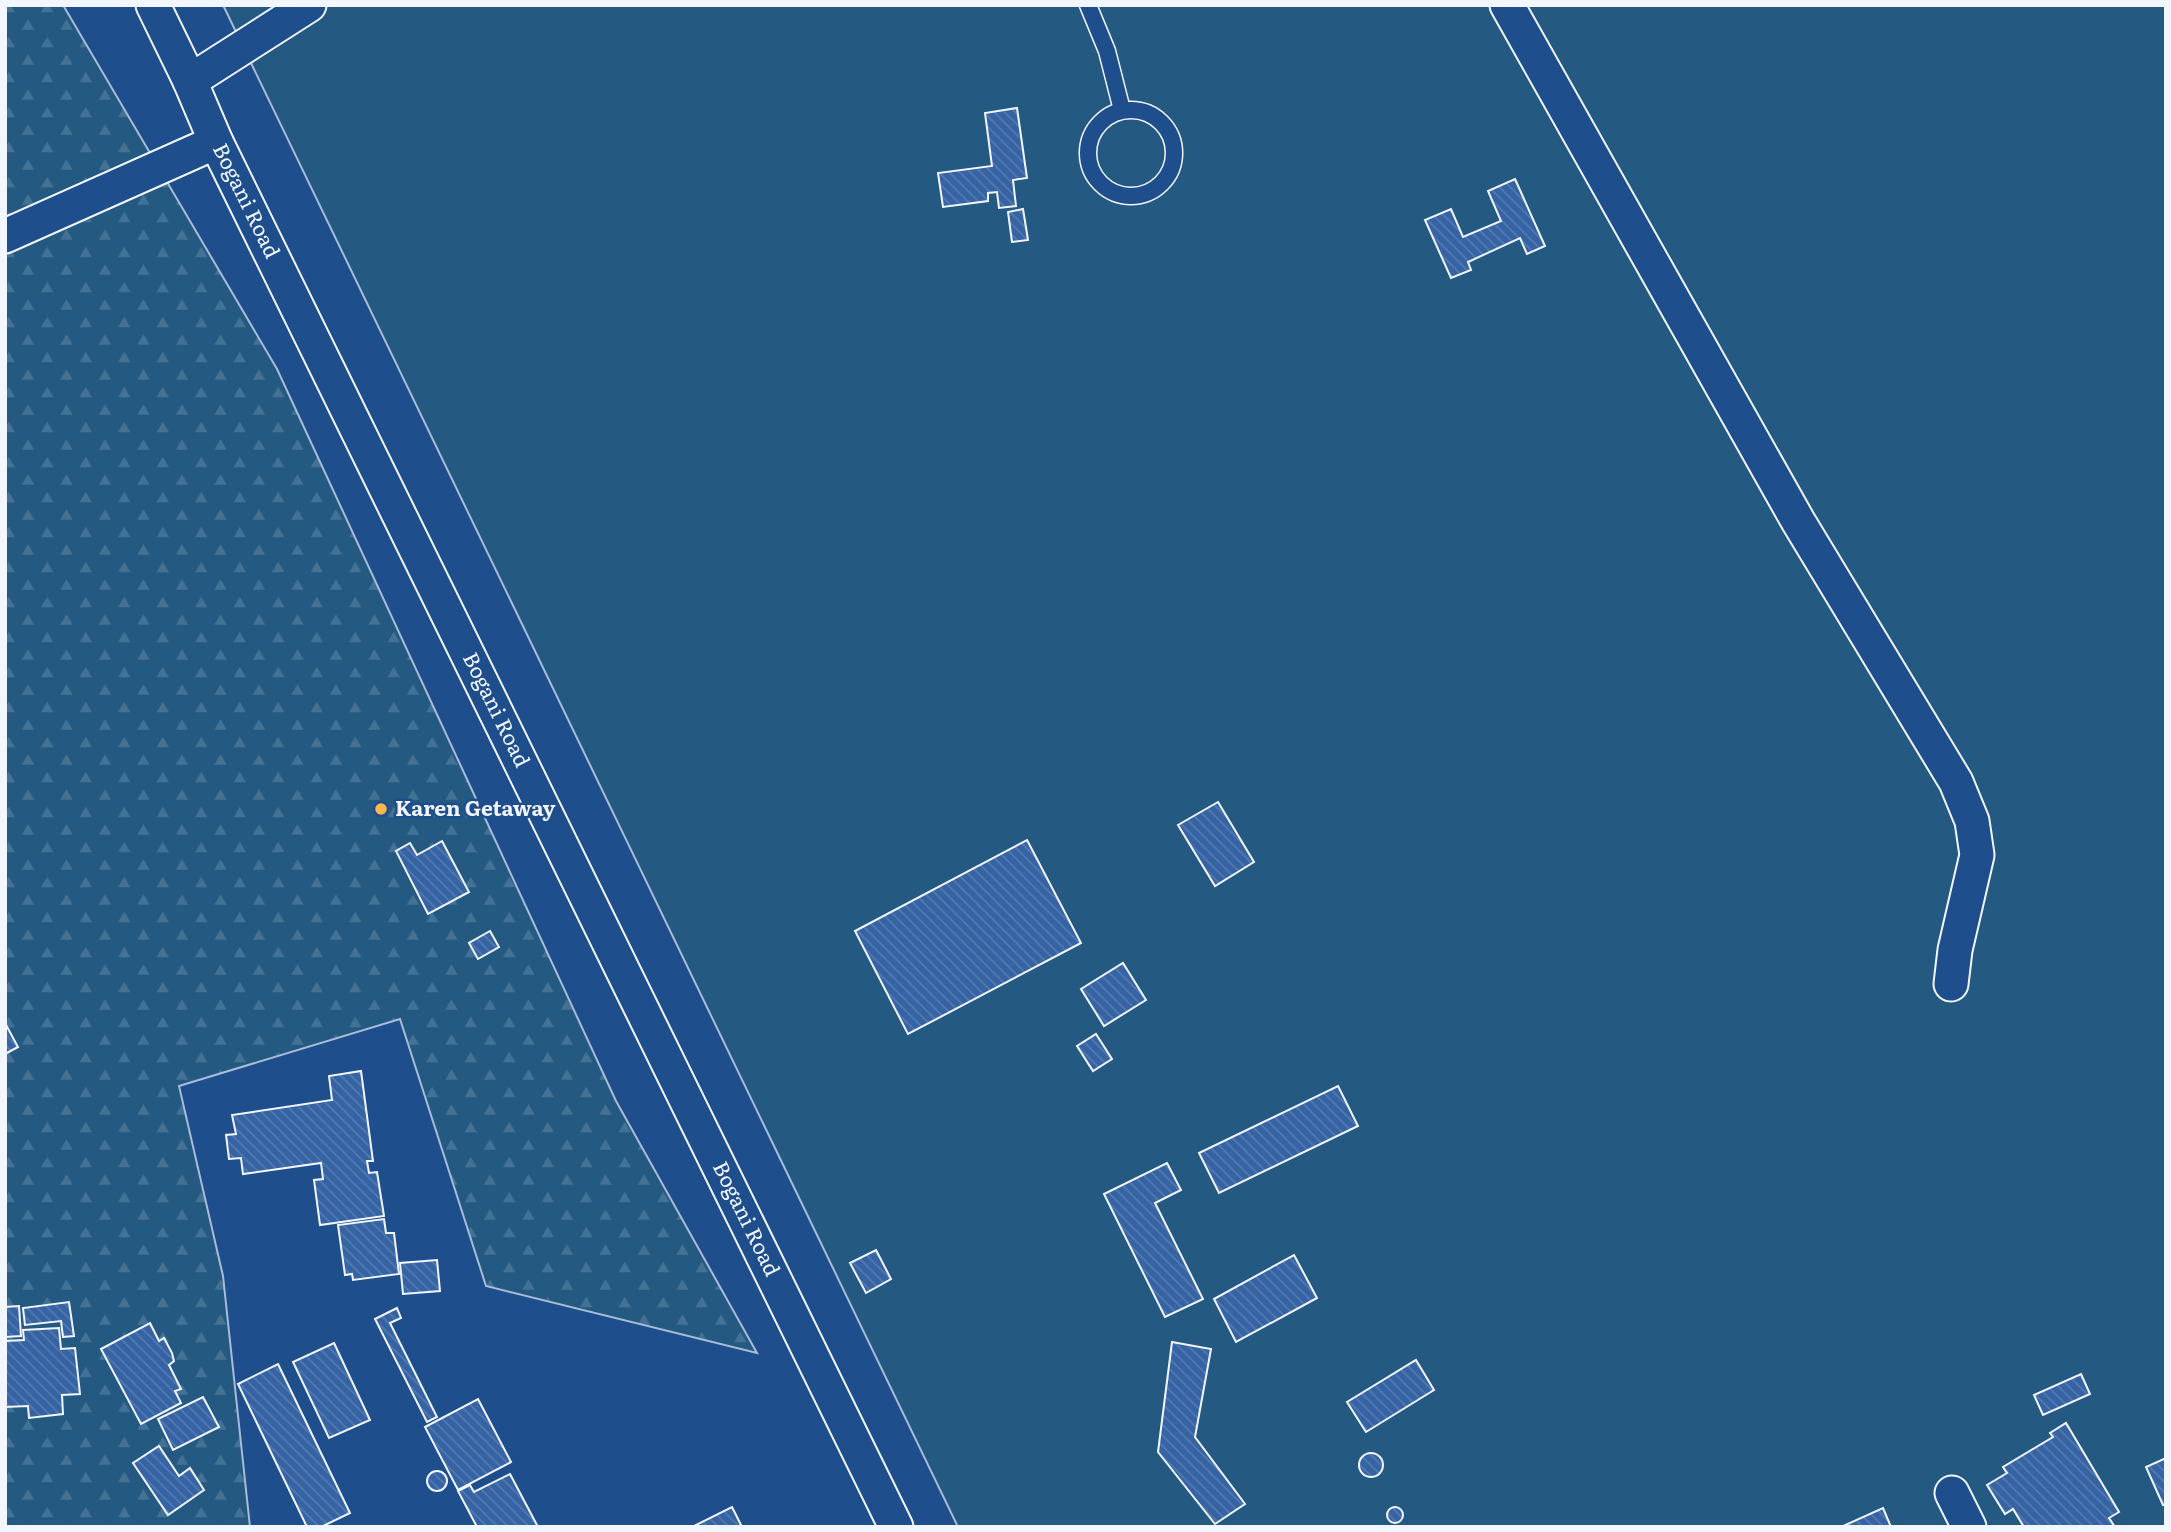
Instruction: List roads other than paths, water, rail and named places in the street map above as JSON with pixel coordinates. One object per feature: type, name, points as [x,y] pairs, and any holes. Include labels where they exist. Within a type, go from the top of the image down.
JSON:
[{"type":"street","name":"Bogani Road","points":[[153,5],[216,142],[896,1527]]},
{"type":"street","points":[[190,81],[309,5]]},
{"type":"street","points":[[1507,5],[1798,521],[1956,782],[1972,821],[1977,855],[1955,950],[1951,984]]},
{"type":"street","points":[[5,236],[216,142]]},
{"type":"street","points":[[1952,1493],[1969,1527]]},
{"type":"lane","points":[[1088,5],[1107,51],[1122,110]]},
{"type":"lane","points":[[1122,110],[1152,114],[1163,124],[1171,137],[1174,152],[1172,167],[1165,180],[1153,190],[1139,195],[1124,196],[1110,191],[1098,181],[1090,168],[1090,139],[1097,125],[1122,110]]},
{"type":"place","name":"Karen Getaway","points":[[381,809]]}]
